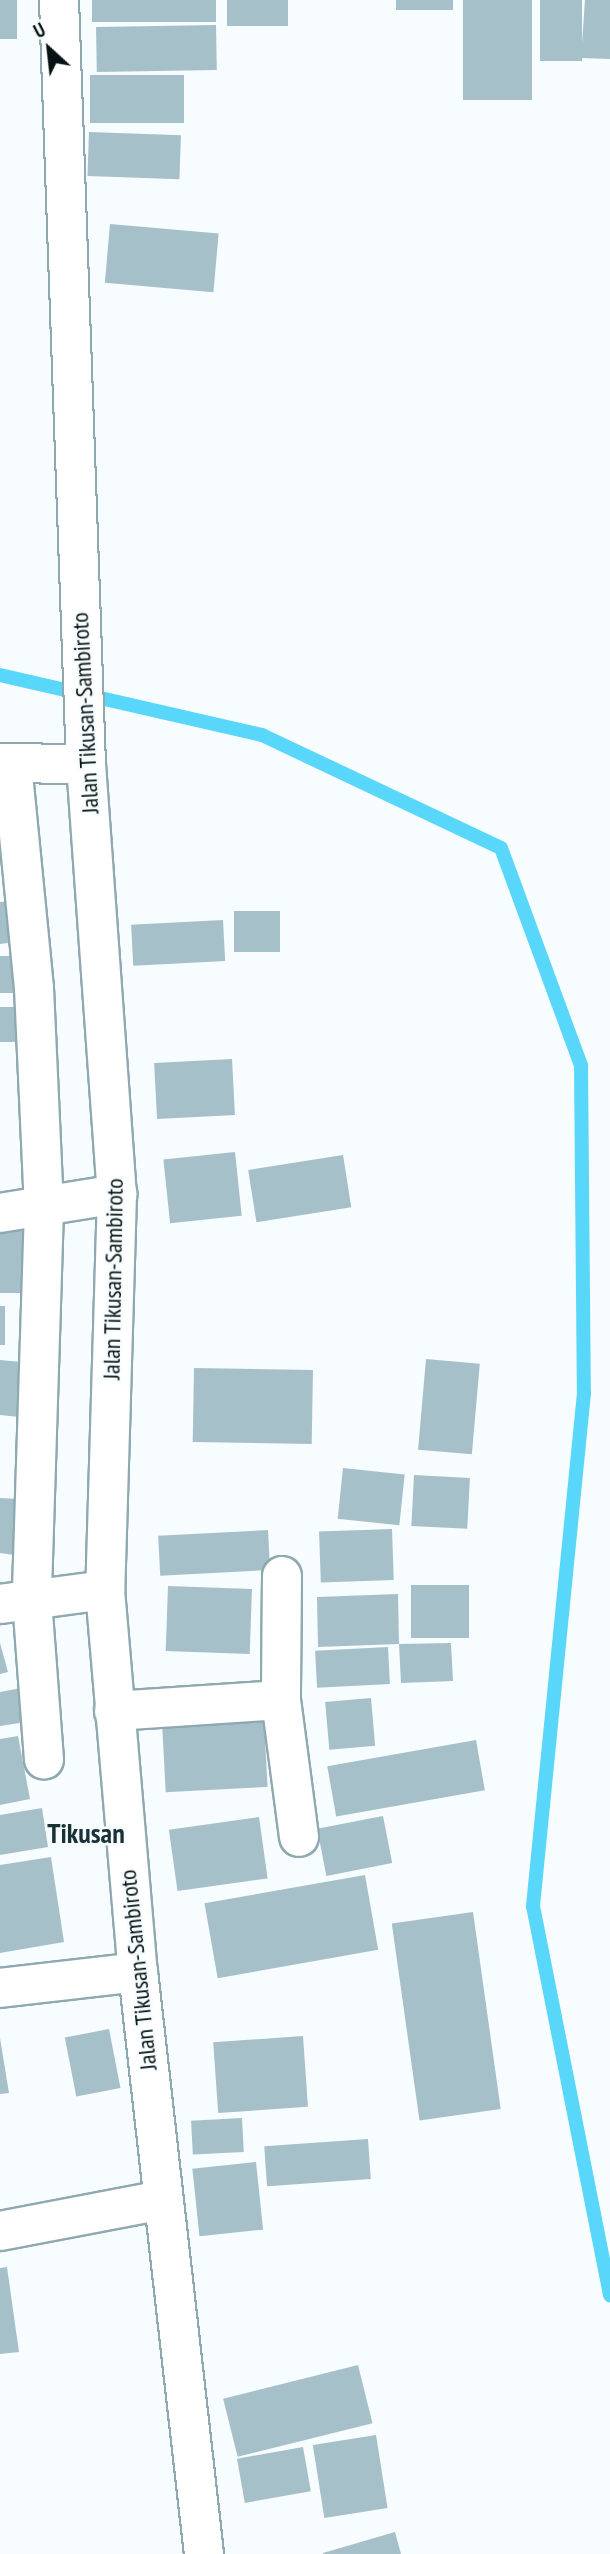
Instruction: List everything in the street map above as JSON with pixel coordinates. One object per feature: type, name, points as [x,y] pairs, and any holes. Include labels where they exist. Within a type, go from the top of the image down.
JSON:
[{"type":"street","name":"Jalan Tikusan-Sambiroto","points":[[59,0],[78,606],[117,1194],[105,1590],[138,1972],[204,2554]]},
{"type":"street","points":[[44,1760],[16,1602],[44,1209],[34,988],[6,764],[86,758]]},
{"type":"street","points":[[0,1213],[44,1209],[117,1194]]},
{"type":"street","points":[[282,1576],[281,1700],[299,1837]]},
{"type":"street","points":[[16,1602],[105,1590]]},
{"type":"street","points":[[114,1711],[281,1700]]},
{"type":"street","points":[[0,1988],[138,1972]]},
{"type":"street","points":[[0,2231],[162,2200]]},
{"type":"building","points":[[0,0],[17,0],[17,39],[0,39]]},
{"type":"building","points":[[92,0],[216,0],[216,22],[92,22]]},
{"type":"building","points":[[227,0],[288,0],[288,26],[227,26]]},
{"type":"building","points":[[396,0],[453,0],[453,10],[396,10]]},
{"type":"building","points":[[463,0],[532,0],[532,100],[463,100]]},
{"type":"building","points":[[540,0],[582,0],[582,61],[540,61]]},
{"type":"building","points":[[585,0],[610,0],[610,59],[581,58]]},
{"type":"building","points":[[216,25],[217,70],[97,72],[96,27]]},
{"type":"building","points":[[90,75],[184,75],[184,123],[90,123]]},
{"type":"building","points":[[89,132],[181,135],[179,179],[87,176]]},
{"type":"building","points":[[110,224],[219,233],[213,292],[105,283]]},
{"type":"building","points":[[18,900],[23,941],[0,944],[0,902]]},
{"type":"building","points":[[234,911],[280,911],[280,952],[234,952]]},
{"type":"building","points":[[223,920],[225,961],[133,966],[131,925]]},
{"type":"building","points":[[0,956],[26,956],[26,993],[0,993]]},
{"type":"building","points":[[0,1007],[34,1007],[34,1042],[0,1042]]},
{"type":"building","points":[[232,1059],[235,1115],[157,1119],[154,1063]]},
{"type":"building","points":[[235,1152],[242,1216],[170,1223],[163,1160]]},
{"type":"building","points":[[343,1155],[351,1207],[256,1222],[248,1170]]},
{"type":"building","points":[[0,1227],[34,1227],[34,1293],[0,1293]]},
{"type":"building","points":[[0,1306],[5,1306],[5,1345],[0,1345]]},
{"type":"building","points":[[426,1359],[480,1364],[472,1454],[418,1450]]},
{"type":"building","points":[[0,1360],[33,1363],[29,1418],[0,1415]]},
{"type":"building","points":[[194,1368],[313,1370],[312,1444],[193,1442]]},
{"type":"building","points":[[343,1468],[405,1474],[399,1525],[338,1519]]},
{"type":"building","points":[[414,1475],[470,1478],[467,1529],[411,1526]]},
{"type":"building","points":[[0,1498],[19,1499],[14,1555],[0,1553]]},
{"type":"building","points":[[392,1529],[394,1580],[321,1583],[319,1532]]},
{"type":"building","points":[[268,1530],[270,1570],[160,1576],[158,1536]]},
{"type":"building","points":[[411,1585],[469,1585],[469,1638],[411,1638]]},
{"type":"building","points":[[168,1586],[252,1589],[250,1654],[166,1651]]},
{"type":"building","points":[[398,1594],[399,1644],[318,1647],[317,1597]]},
{"type":"building","points":[[0,1643],[8,1672],[0,1674]]},
{"type":"building","points":[[451,1643],[453,1681],[401,1683],[399,1644]]},
{"type":"building","points":[[388,1647],[390,1684],[317,1688],[315,1651]]},
{"type":"building","points":[[21,1688],[26,1722],[0,1726],[0,1692]]},
{"type":"building","points":[[371,1698],[375,1746],[329,1750],[325,1702]]},
{"type":"building","points":[[264,1719],[268,1787],[166,1792],[162,1724]]},
{"type":"building","points":[[18,1736],[30,1799],[0,1805],[0,1739]]},
{"type":"building","points":[[476,1740],[485,1790],[336,1816],[327,1766]]},
{"type":"building","points":[[42,1808],[48,1847],[0,1855],[0,1815]]},
{"type":"building","points":[[383,1816],[392,1863],[326,1876],[317,1829]]},
{"type":"building","points":[[259,1817],[268,1878],[178,1891],[169,1830]]},
{"type":"building","points":[[51,1857],[64,1942],[0,1953],[0,1865]]},
{"type":"building","points":[[365,1875],[378,1950],[218,1978],[204,1903]]},
{"type":"building","points":[[473,1912],[501,2109],[419,2120],[392,1923]]},
{"type":"building","points":[[109,2029],[120,2088],[76,2096],[65,2038]]},
{"type":"building","points":[[303,2036],[308,2107],[218,2113],[213,2042]]},
{"type":"building","points":[[0,2038],[9,2093],[0,2094]]},
{"type":"building","points":[[242,2118],[244,2152],[193,2155],[191,2121]]},
{"type":"building","points":[[368,2139],[371,2179],[267,2186],[264,2146]]},
{"type":"building","points":[[256,2162],[263,2230],[199,2236],[192,2169]]},
{"type":"building","points":[[7,2267],[19,2352],[0,2354],[0,2268]]},
{"type":"building","points":[[358,2365],[373,2423],[238,2457],[223,2399]]},
{"type":"building","points":[[376,2435],[388,2508],[324,2518],[313,2445]]},
{"type":"building","points":[[303,2447],[311,2491],[245,2503],[237,2459]]},
{"type":"building","points":[[395,2532],[401,2554],[323,2554],[323,2553]]},
{"type":"waterway","points":[[0,675],[262,735],[501,848],[581,1065],[584,1393],[533,1906],[610,2295]]},
{"type":"district","name":"Tikusan","points":[[86,1833]]}]
